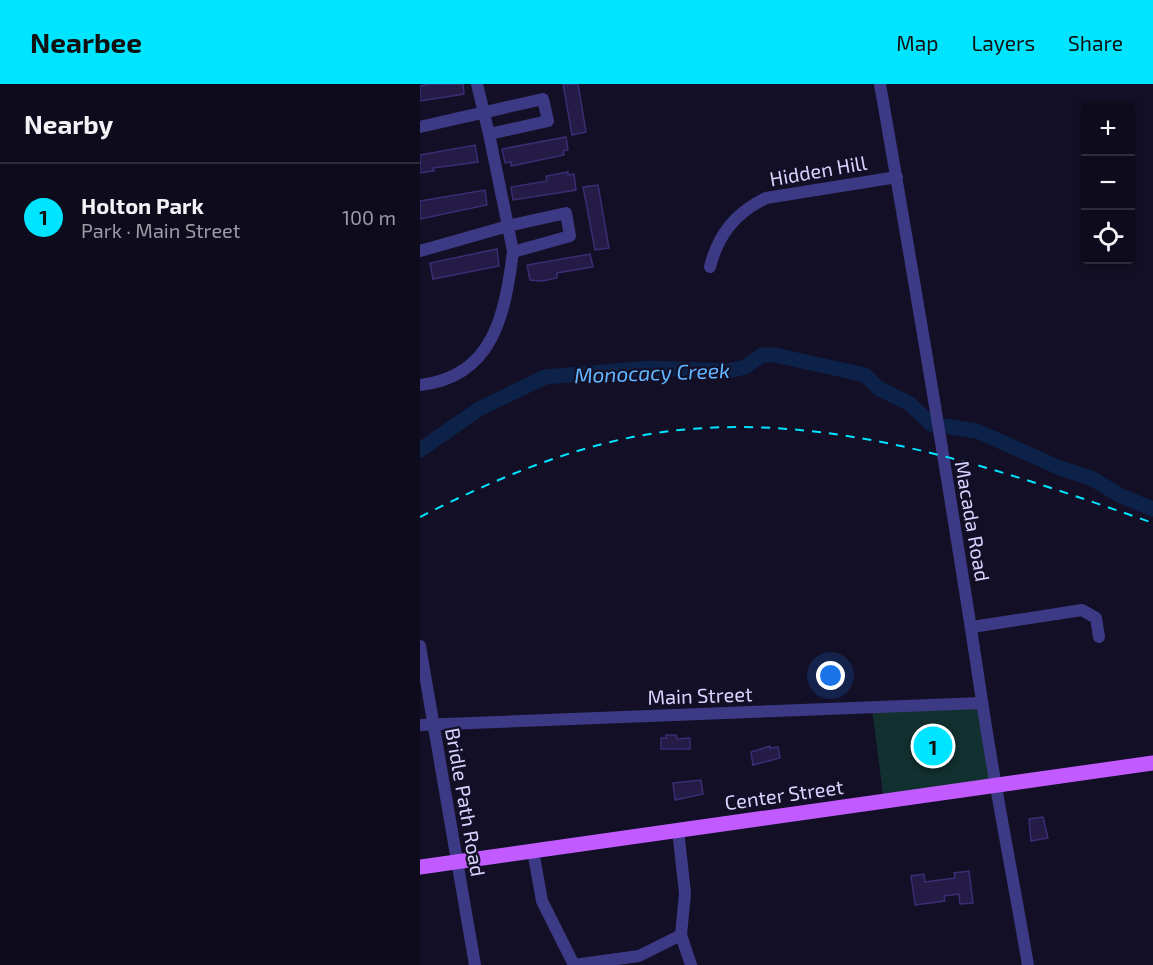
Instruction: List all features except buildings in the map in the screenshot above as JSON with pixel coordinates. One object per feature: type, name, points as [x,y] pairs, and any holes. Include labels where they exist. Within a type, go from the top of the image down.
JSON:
[{"type":"main road","name":"Center Street","points":[[420,867],[1153,763]]},
{"type":"street","points":[[420,385],[461,374],[491,342],[507,302],[513,252],[477,84]]},
{"type":"street","name":"Macada Road","points":[[880,84],[935,393],[941,446],[972,627],[982,703],[1028,965]]},
{"type":"street","points":[[420,127],[543,99],[548,121],[489,134]]},
{"type":"street","name":"Hidden Hill","points":[[710,267],[719,239],[732,222],[751,205],[766,198],[897,177]]},
{"type":"street","points":[[420,251],[508,226],[566,213],[570,236],[513,252]]},
{"type":"street","points":[[972,627],[1082,610],[1096,618],[1099,637]]},
{"type":"street","name":"Bridle Path Road","points":[[420,646],[475,965]]},
{"type":"street","name":"Main Street","points":[[420,725],[982,703]]},
{"type":"street","points":[[678,830],[685,893],[681,935],[691,965]]},
{"type":"street","points":[[533,851],[542,901],[574,965],[639,956],[681,935]]},
{"type":"green space","points":[[982,703],[997,785],[884,802],[872,708]]},
{"type":"waterway","name":"Monocacy Creek","points":[[420,450],[479,409],[545,377],[649,368],[728,371],[745,367],[762,355],[775,355],[865,375],[878,388],[910,404],[931,424],[977,431],[1060,468],[1091,478],[1121,496],[1153,509]]},
{"type":"railway","points":[[420,517],[519,472],[596,446],[623,439],[691,429],[758,427],[826,433],[892,444],[959,460],[1153,523]]},
{"type":"place","name":"Holton Park","points":[[933,746]]}]
